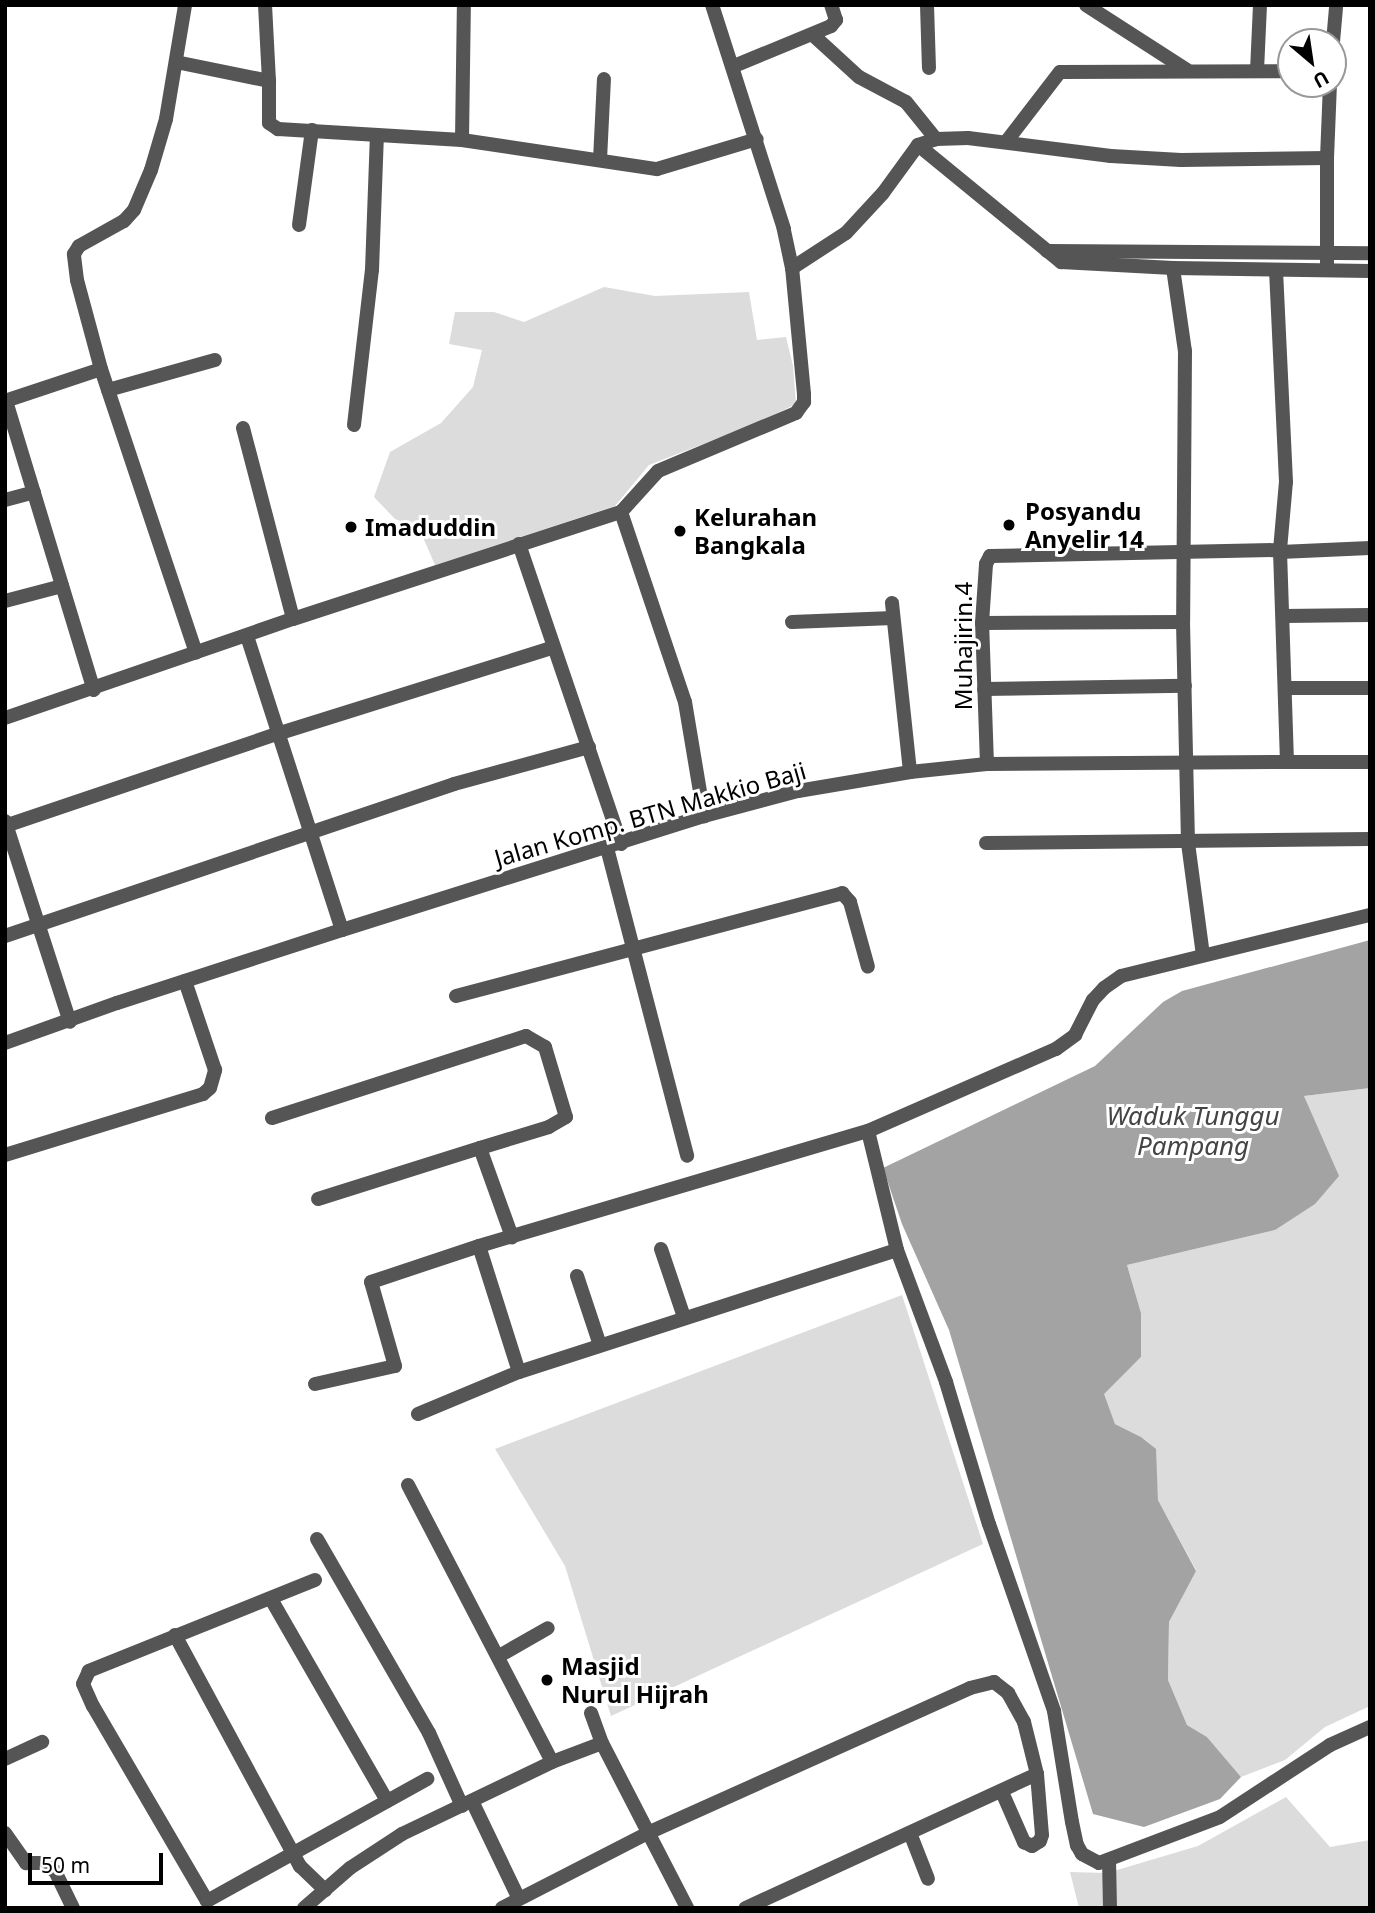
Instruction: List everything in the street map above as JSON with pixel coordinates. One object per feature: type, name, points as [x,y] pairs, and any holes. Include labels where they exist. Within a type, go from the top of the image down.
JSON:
[{"type":"street","points":[[185,5],[159,143],[134,210],[124,221],[79,246],[74,254],[77,281],[101,369],[196,653]]},
{"type":"street","points":[[265,5],[272,127],[462,140],[657,169],[757,139]]},
{"type":"street","points":[[462,140],[464,5]]},
{"type":"street","points":[[5,718],[94,690],[293,619],[621,512],[658,471],[788,418],[800,408],[804,394],[792,268],[784,229],[734,66],[712,5]]},
{"type":"street","points":[[734,66],[835,24],[831,5]]},
{"type":"street","points":[[927,5],[929,68]]},
{"type":"street","points":[[1086,5],[1188,71]]},
{"type":"street","points":[[1257,71],[1260,5]]},
{"type":"street","points":[[1334,28],[1336,5]]},
{"type":"street","points":[[813,35],[859,77],[906,102],[936,139]]},
{"type":"street","points":[[176,62],[269,80]]},
{"type":"street","points":[[1006,142],[1060,72],[1277,71]]},
{"type":"street","points":[[600,160],[604,79]]},
{"type":"street","points":[[1328,270],[1329,98]]},
{"type":"street","points":[[299,225],[312,130]]},
{"type":"street","points":[[354,425],[372,270],[377,135]]},
{"type":"street","points":[[792,268],[846,233],[883,193],[918,145],[936,139],[968,138],[1111,156],[1181,160],[1327,158]]},
{"type":"street","points":[[918,145],[1061,262],[1173,268],[1370,271]]},
{"type":"street","points":[[1047,251],[1370,253]]},
{"type":"street","points":[[1173,268],[1185,351],[1184,622],[1188,843],[1203,955]]},
{"type":"street","points":[[1276,271],[1286,482],[1280,551],[1287,688],[1287,762]]},
{"type":"street","points":[[108,390],[215,360]]},
{"type":"street","points":[[94,690],[6,401],[101,369]]},
{"type":"street","points":[[243,428],[293,619]]},
{"type":"street","points":[[5,500],[33,492]]},
{"type":"street","points":[[621,512],[685,702],[704,817]]},
{"type":"street","points":[[519,544],[590,747],[614,846],[634,949],[687,1156]]},
{"type":"street","points":[[1185,551],[1370,548]]},
{"type":"street","name":"Muhajirin.4","points":[[987,764],[982,623],[986,564],[993,554],[1185,551]]},
{"type":"street","points":[[5,601],[62,586]]},
{"type":"street","points":[[792,622],[892,610],[910,772]]},
{"type":"street","points":[[1283,616],[1370,615]]},
{"type":"street","points":[[982,623],[1184,622]]},
{"type":"street","points":[[247,636],[342,930]]},
{"type":"street","points":[[70,1022],[6,824],[277,734],[554,647]]},
{"type":"street","points":[[984,689],[1185,686]]},
{"type":"street","points":[[1287,688],[1370,688]]},
{"type":"street","points":[[5,936],[454,784],[590,747]]},
{"type":"street","name":"Jalan Komp. BTN Makkio Baji","points":[[5,1043],[342,930],[704,817],[797,791],[910,772],[987,764],[1370,762]]},
{"type":"street","points":[[986,843],[1188,843],[1370,839]]},
{"type":"street","points":[[456,996],[842,893],[850,902],[868,967]]},
{"type":"street","points":[[315,1384],[395,1366],[371,1282],[479,1246],[868,1131],[1056,1049],[1075,1035],[1098,994],[1121,976],[1370,915]]},
{"type":"street","points":[[5,1155],[203,1094],[210,1088],[215,1070],[185,981]]},
{"type":"street","points":[[272,1118],[526,1036],[545,1047],[566,1117],[549,1127],[318,1199]]},
{"type":"street","points":[[868,1131],[897,1250],[946,1382],[989,1524],[1054,1712],[1077,1845],[1092,1862],[1109,1860],[1220,1818],[1330,1745],[1370,1727]]},
{"type":"street","points":[[481,1148],[512,1237]]},
{"type":"street","points":[[479,1246],[519,1371]]},
{"type":"street","points":[[661,1250],[684,1317]]},
{"type":"street","points":[[418,1415],[519,1371],[897,1250]]},
{"type":"street","points":[[577,1276],[600,1345]]},
{"type":"street","points":[[408,1485],[550,1758]]},
{"type":"street","points":[[317,1539],[429,1733],[453,1783],[518,1897]]},
{"type":"street","points":[[315,1580],[175,1635],[86,1674],[83,1684],[93,1706],[205,1900],[211,1900],[428,1779]]},
{"type":"street","points":[[271,1598],[387,1801]]},
{"type":"street","points":[[499,1656],[548,1628]]},
{"type":"street","points":[[175,1635],[300,1866],[321,1886]]},
{"type":"street","points":[[502,1908],[518,1897],[650,1832],[970,1688],[994,1682],[1008,1693],[1024,1722],[1037,1774],[1042,1835],[1040,1840],[1031,1846],[1024,1842],[1002,1792]]},
{"type":"street","points":[[591,1713],[600,1738],[687,1908]]},
{"type":"street","points":[[304,1908],[321,1886],[391,1840],[550,1758],[600,1738]]},
{"type":"street","points":[[5,1759],[42,1742]]},
{"type":"street","points":[[745,1908],[1037,1774]]},
{"type":"street","points":[[5,1833],[26,1863],[43,1863],[55,1871],[73,1908]]},
{"type":"street","points":[[910,1833],[928,1880]]},
{"type":"street","points":[[1109,1860],[1111,1908]]},
{"type":"shaded area","points":[[604,287],[655,296],[749,292],[757,340],[786,337],[793,366],[796,404],[757,423],[649,465],[615,506],[435,565],[419,528],[395,519],[374,497],[390,452],[441,423],[473,387],[482,350],[449,344],[455,312],[494,312],[524,322]]},
{"type":"shaded area","points":[[1370,1088],[1370,1706],[1325,1727],[1285,1760],[1241,1777],[1207,1737],[1187,1725],[1168,1680],[1169,1622],[1196,1570],[1158,1500],[1155,1449],[1141,1437],[1115,1424],[1103,1394],[1141,1357],[1141,1313],[1127,1265],[1275,1230],[1317,1130],[1304,1096]]},
{"type":"shaded area","points":[[902,1295],[983,1544],[611,1716],[565,1566],[495,1449]]},
{"type":"shaded area","points":[[1286,1797],[1330,1847],[1370,1840],[1370,1908],[1079,1908],[1070,1872],[1107,1873],[1198,1846]]},
{"type":"water","name":"Waduk Tunggu Pampang","points":[[1370,940],[1370,1088],[1304,1096],[1339,1176],[1315,1204],[1275,1230],[1127,1265],[1141,1313],[1141,1357],[1104,1394],[1115,1424],[1141,1437],[1156,1449],[1158,1500],[1196,1571],[1169,1622],[1168,1680],[1187,1725],[1207,1737],[1241,1777],[1220,1799],[1144,1827],[1093,1814],[949,1330],[902,1224],[883,1168],[1095,1066],[1163,1002],[1182,991]]},
{"type":"place","name":"Posyandu Anyelir 14","points":[[1009,525]]},
{"type":"place","name":"Imaduddin","points":[[351,527]]},
{"type":"place","name":"Kelurahan Bangkala","points":[[680,531]]},
{"type":"place","name":"Masjid Nurul Hijrah","points":[[547,1680]]}]
